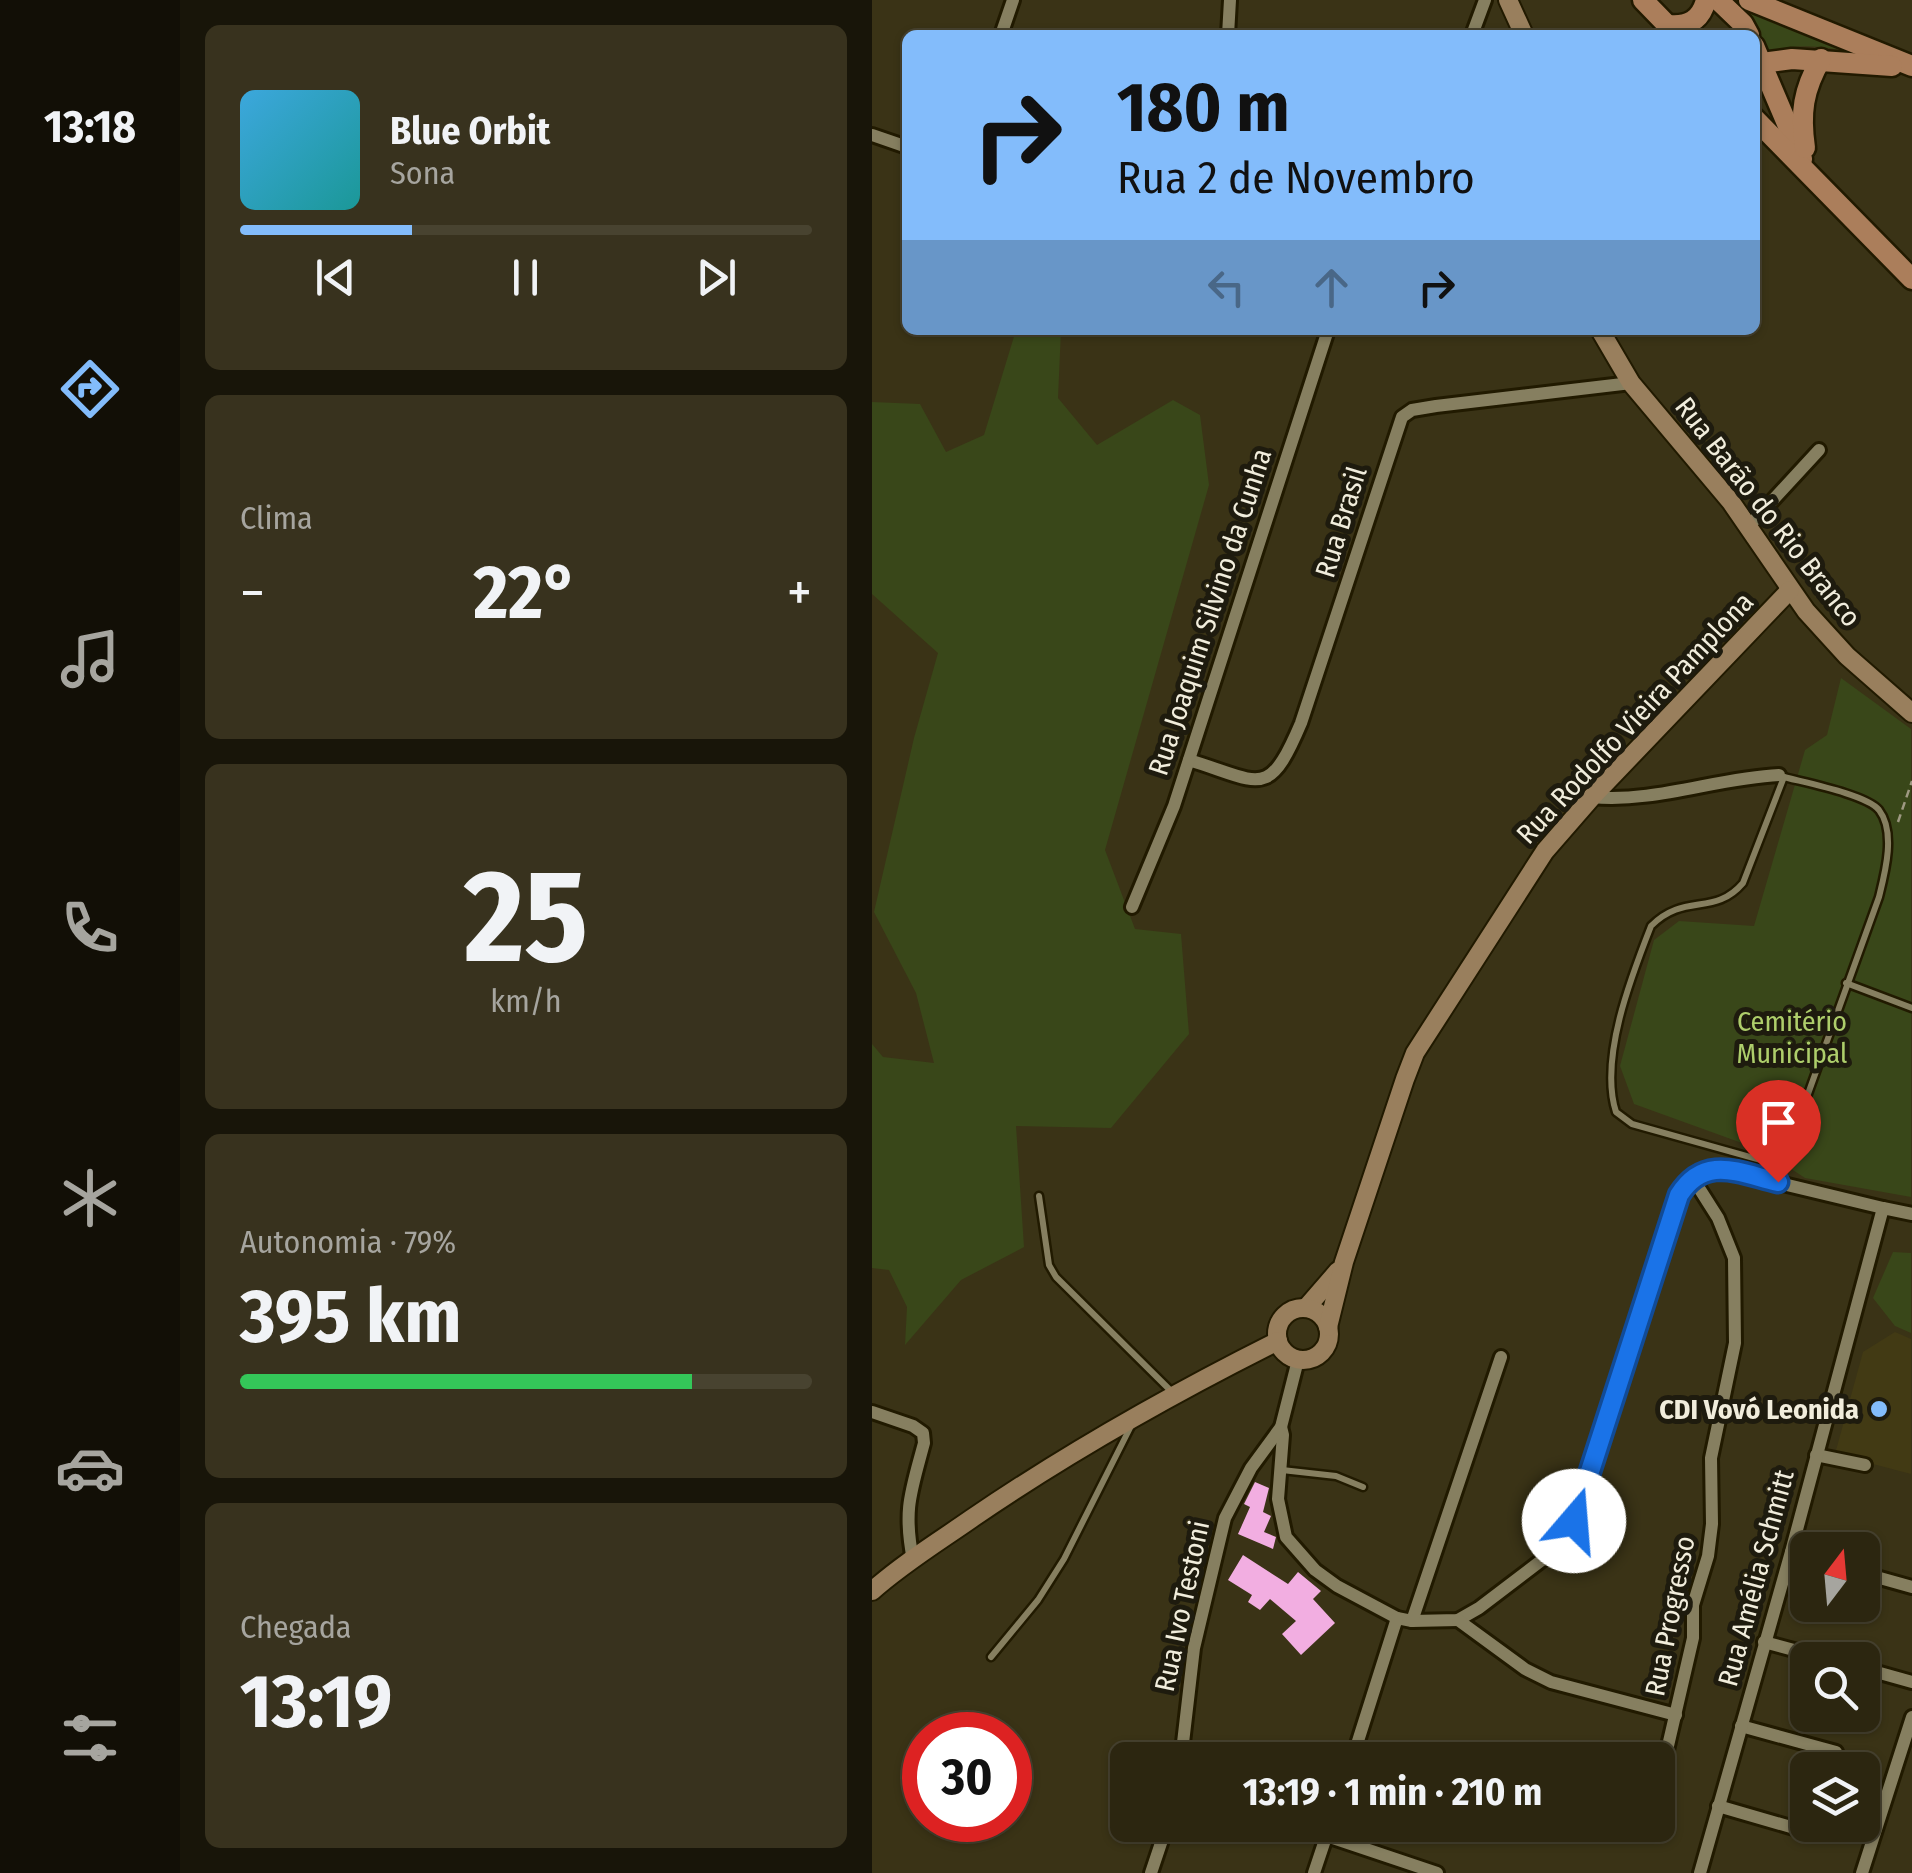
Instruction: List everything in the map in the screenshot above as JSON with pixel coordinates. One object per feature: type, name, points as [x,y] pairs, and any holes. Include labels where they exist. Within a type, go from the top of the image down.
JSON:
[{"type":"main road","points":[[1643,0],[1672,30],[1702,14],[1706,0]]},
{"type":"main road","points":[[1718,0],[1746,30]]},
{"type":"main road","points":[[1749,0],[1912,67]]},
{"type":"main road","points":[[1760,58],[1912,67]]},
{"type":"main road","points":[[1809,174],[1802,103],[1821,59]]},
{"type":"main road","points":[[1760,65],[1809,174]]},
{"type":"main road","points":[[1760,115],[1772,112],[1778,104]]},
{"type":"main road","points":[[1760,123],[1912,279]]},
{"type":"street","points":[[1003,30],[1012,0]]},
{"type":"street","points":[[1228,30],[1230,0]]},
{"type":"street","points":[[1474,30],[1485,0]]},
{"type":"street","points":[[1508,0],[1522,30]]},
{"type":"street","points":[[872,136],[902,145]]},
{"type":"street","name":"Rua Joaquim Silvino da Cunha","points":[[1132,907],[1189,760],[1326,335]]},
{"type":"street","name":"Rua Barão do Rio Branco","points":[[1603,335],[1632,383],[1749,526],[1790,590],[1846,656],[1912,713]]},
{"type":"street","name":"Rua Brasil","points":[[1189,760],[1266,780],[1285,761],[1333,632],[1402,416],[1436,406],[1632,383]]},
{"type":"street","points":[[1749,526],[1819,450]]},
{"type":"street","name":"Rua Rodolfo Vieira Pamplona","points":[[1328,1327],[1344,1262],[1416,1052],[1545,851],[1790,590]]},
{"type":"street","points":[[1592,797],[1634,799],[1731,780],[1782,776]]},
{"type":"street","points":[[1280,1427],[1281,1518],[1286,1537],[1300,1555],[1349,1594],[1404,1620],[1458,1620],[1542,1560],[1574,1521],[1673,1210],[1692,1176],[1721,1169],[1912,1214]]},
{"type":"street","name":"Rua Progresso","points":[[1669,1742],[1693,1638],[1694,1605],[1712,1537],[1711,1458],[1735,1343],[1734,1258],[1718,1218],[1692,1176]]},
{"type":"street","name":"Rua Amélia Schmitt","points":[[1796,1532],[1883,1208]]},
{"type":"street","name":"Rua Rodolfo Vieira Pamplona","points":[[1306,1308],[1344,1262]]},
{"type":"street","points":[[1306,1308],[1320,1315],[1328,1327],[1328,1342],[1320,1354],[1298,1360],[1285,1354],[1278,1341],[1281,1320],[1292,1310],[1306,1308]]},
{"type":"street","points":[[873,1589],[1023,1484],[1175,1394],[1278,1341]]},
{"type":"street","points":[[1359,1742],[1501,1357]]},
{"type":"street","name":"Rua Ivo Testoni","points":[[1183,1742],[1194,1648],[1225,1518],[1251,1468],[1280,1427],[1298,1360]]},
{"type":"street","points":[[872,1412],[913,1426],[924,1434],[906,1524],[913,1560]]},
{"type":"street","points":[[1816,1455],[1865,1465]]},
{"type":"street","name":"Rua Amélia Schmitt","points":[[1700,1873],[1790,1555]]},
{"type":"street","points":[[1880,1578],[1912,1587]]},
{"type":"street","points":[[1458,1620],[1524,1669],[1551,1682],[1676,1715]]},
{"type":"street","points":[[1764,1642],[1790,1649]]},
{"type":"street","points":[[1880,1673],[1912,1682]]},
{"type":"street","points":[[1862,1873],[1912,1717]]},
{"type":"street","points":[[1742,1726],[1836,1752]]},
{"type":"street","points":[[1718,1806],[1790,1827]]},
{"type":"street","points":[[1151,1873],[1161,1842]]},
{"type":"street","points":[[1314,1873],[1325,1842]]},
{"type":"street","points":[[1359,1842],[1437,1873]]},
{"type":"lane","points":[[1778,1182],[1879,896],[1888,850],[1878,808],[1782,776],[1742,883],[1732,896],[1666,911],[1650,926],[1612,1050],[1610,1075],[1616,1112],[1632,1124],[1782,1166]]},
{"type":"lane","points":[[1846,983],[1912,1008]]},
{"type":"lane","points":[[1039,1196],[1049,1265],[1056,1276],[1175,1394]]},
{"type":"lane","points":[[990,1657],[1038,1600],[1064,1559],[1137,1416]]},
{"type":"lane","points":[[1281,1470],[1336,1476],[1363,1488]]},
{"type":"path","points":[[1888,850],[1912,780]]},
{"type":"shaded area","name":"CDI Vovó Leonida","points":[[1895,1332],[1911,1339],[1911,1474],[1835,1454],[1863,1352]]},
{"type":"green space","points":[[1742,5],[1898,65],[1815,47],[1765,53],[1760,30],[1754,30]]},
{"type":"green space","points":[[1014,335],[1061,335],[1058,398],[1097,445],[1173,400],[1200,415],[1209,485],[1105,850],[1135,929],[1181,934],[1189,1034],[1111,1128],[1016,1126],[1024,1247],[961,1280],[905,1345],[907,1307],[889,1270],[872,1268],[872,1044],[883,1057],[934,1063],[916,993],[874,912],[938,653],[872,594],[872,402],[920,404],[946,452],[984,435]]},
{"type":"green space","name":"Cemitério Municipal","points":[[1841,678],[1911,729],[1911,1197],[1805,1178],[1764,1151],[1634,1104],[1620,1066],[1654,940],[1679,921],[1754,926],[1805,750],[1827,735]]},
{"type":"green space","points":[[1893,1252],[1911,1253],[1911,1333],[1895,1326],[1873,1298]]},
{"type":"building","points":[[1255,1482],[1269,1488],[1263,1512],[1271,1516],[1264,1532],[1276,1537],[1273,1549],[1238,1534],[1250,1507],[1244,1504]]},
{"type":"building","points":[[1243,1555],[1288,1584],[1298,1572],[1321,1591],[1313,1599],[1335,1623],[1301,1655],[1282,1634],[1296,1621],[1270,1599],[1260,1610],[1248,1602],[1252,1595],[1228,1580]]},
{"type":"place","name":"CDI Vovó Leonida","points":[[1879,1409]]},
{"type":"route","points":[[1574,1521],[1679,1195],[1692,1176],[1710,1170],[1778,1182]]}]
